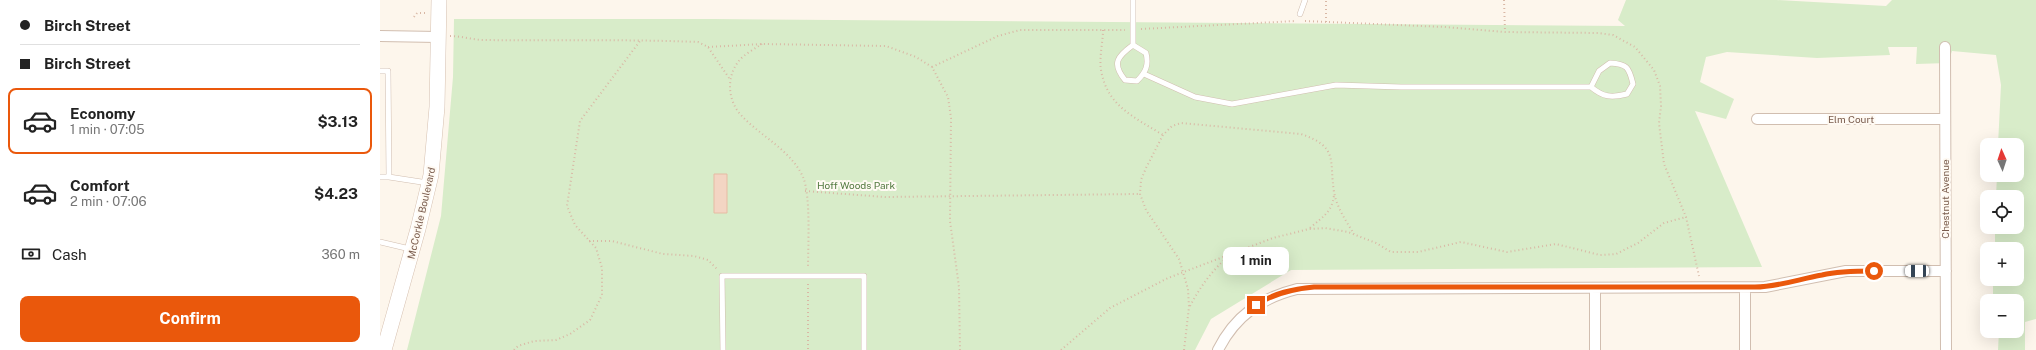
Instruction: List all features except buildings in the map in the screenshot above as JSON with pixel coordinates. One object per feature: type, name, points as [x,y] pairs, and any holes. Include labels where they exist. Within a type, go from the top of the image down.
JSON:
[{"type":"street","name":"McCorkle Boulevard","points":[[384,350],[413,249],[429,183],[435,139],[444,36],[439,0]]},
{"type":"street","points":[[380,36],[444,36]]},
{"type":"street","name":"Chestnut Avenue","points":[[1945,47],[1946,350]]},
{"type":"street","name":"Elm Court","points":[[1757,119],[1945,119]]},
{"type":"street","points":[[1218,350],[1228,332],[1249,310],[1280,293],[1297,289],[1745,288],[1779,286],[1821,275],[1846,271],[1946,271]]},
{"type":"street","points":[[1745,288],[1745,350]]},
{"type":"street","points":[[1595,289],[1595,350]]},
{"type":"lane","points":[[1133,0],[1133,45]]},
{"type":"lane","points":[[1300,14],[1305,0]]},
{"type":"lane","points":[[1133,45],[1146,53],[1149,62],[1144,74],[1137,81],[1125,80],[1118,72],[1117,62],[1122,53],[1133,45]]},
{"type":"lane","points":[[1144,74],[1195,97],[1232,104],[1336,85],[1401,87],[1591,86],[1601,95],[1614,97],[1626,94],[1633,84],[1630,70],[1622,63],[1610,63],[1599,71],[1591,86]]},
{"type":"lane","points":[[380,71],[388,71],[389,177]]},
{"type":"lane","points":[[380,177],[429,183]]},
{"type":"lane","points":[[380,242],[413,249]]},
{"type":"lane","points":[[723,350],[722,276],[864,276],[864,350]]},
{"type":"path","points":[[1326,0],[1326,22]]},
{"type":"path","points":[[1504,0],[1505,32]]},
{"type":"path","points":[[414,17],[418,13]]},
{"type":"path","points":[[932,67],[998,36],[1020,30],[1133,30],[1299,21],[1445,27],[1505,32],[1613,35],[1635,47],[1654,70],[1660,86],[1661,106],[1659,123],[1664,164],[1686,217],[1701,287]]},
{"type":"path","points":[[1103,30],[1101,69],[1107,92],[1120,108],[1162,135]]},
{"type":"path","points":[[444,36],[463,36],[482,40],[520,39],[698,42],[708,47],[730,78]]},
{"type":"path","points":[[514,350],[518,346],[534,341],[556,340],[570,334],[590,320],[602,295],[602,275],[596,248],[575,225],[567,206],[580,121],[640,42]]},
{"type":"path","points":[[763,44],[738,62],[730,78],[731,97],[741,115],[774,142],[794,162],[803,178],[808,211],[808,350]]},
{"type":"path","points":[[708,47],[763,44],[886,46],[916,57],[932,67],[948,97],[951,118],[950,221],[960,287],[960,350]]},
{"type":"path","points":[[1184,350],[1189,307],[1188,289],[1179,259],[1146,210],[1140,194],[1141,180],[1146,168],[1162,135],[1172,126],[1181,123],[1302,134],[1315,138],[1331,156],[1334,191],[1337,205],[1355,235]]},
{"type":"path","points":[[805,190],[885,198],[950,195],[1140,194]]},
{"type":"path","points":[[1309,229],[1326,215],[1333,205],[1334,191]]},
{"type":"path","points":[[1061,350],[1110,308],[1183,272],[1273,238],[1309,229],[1325,228],[1355,235],[1391,252],[1418,252],[1461,242],[1508,252],[1556,244],[1600,255],[1616,254],[1638,243],[1664,223],[1686,217]]},
{"type":"path","points":[[590,241],[612,241],[663,254],[694,256],[708,260],[722,276]]},
{"type":"path","points":[[1189,307],[1211,274],[1232,253]]},
{"type":"green space","name":"Hoff Woods Park","points":[[1626,0],[1776,0],[1886,6],[1892,0],[2036,0],[2036,319],[2025,322],[2025,350],[1998,350],[1999,338],[2024,338],[2024,294],[1993,294],[1993,286],[2024,286],[2024,242],[1995,242],[1995,234],[2024,234],[2024,190],[1996,190],[1997,182],[2024,182],[2024,138],[1998,138],[2001,85],[1996,55],[1952,51],[1948,63],[1916,64],[1917,47],[1888,47],[1890,55],[1817,58],[1727,52],[1706,57],[1700,82],[1734,99],[1726,119],[1695,111],[1762,267],[1291,270],[1211,319],[1195,350],[407,350],[441,216],[453,77],[454,19],[713,19],[1625,26],[1618,20]]},
{"type":"route","points":[[1256,305],[1280,293],[1314,287],[1595,289],[1765,287],[1779,286],[1821,275],[1846,271],[1874,271]]}]
